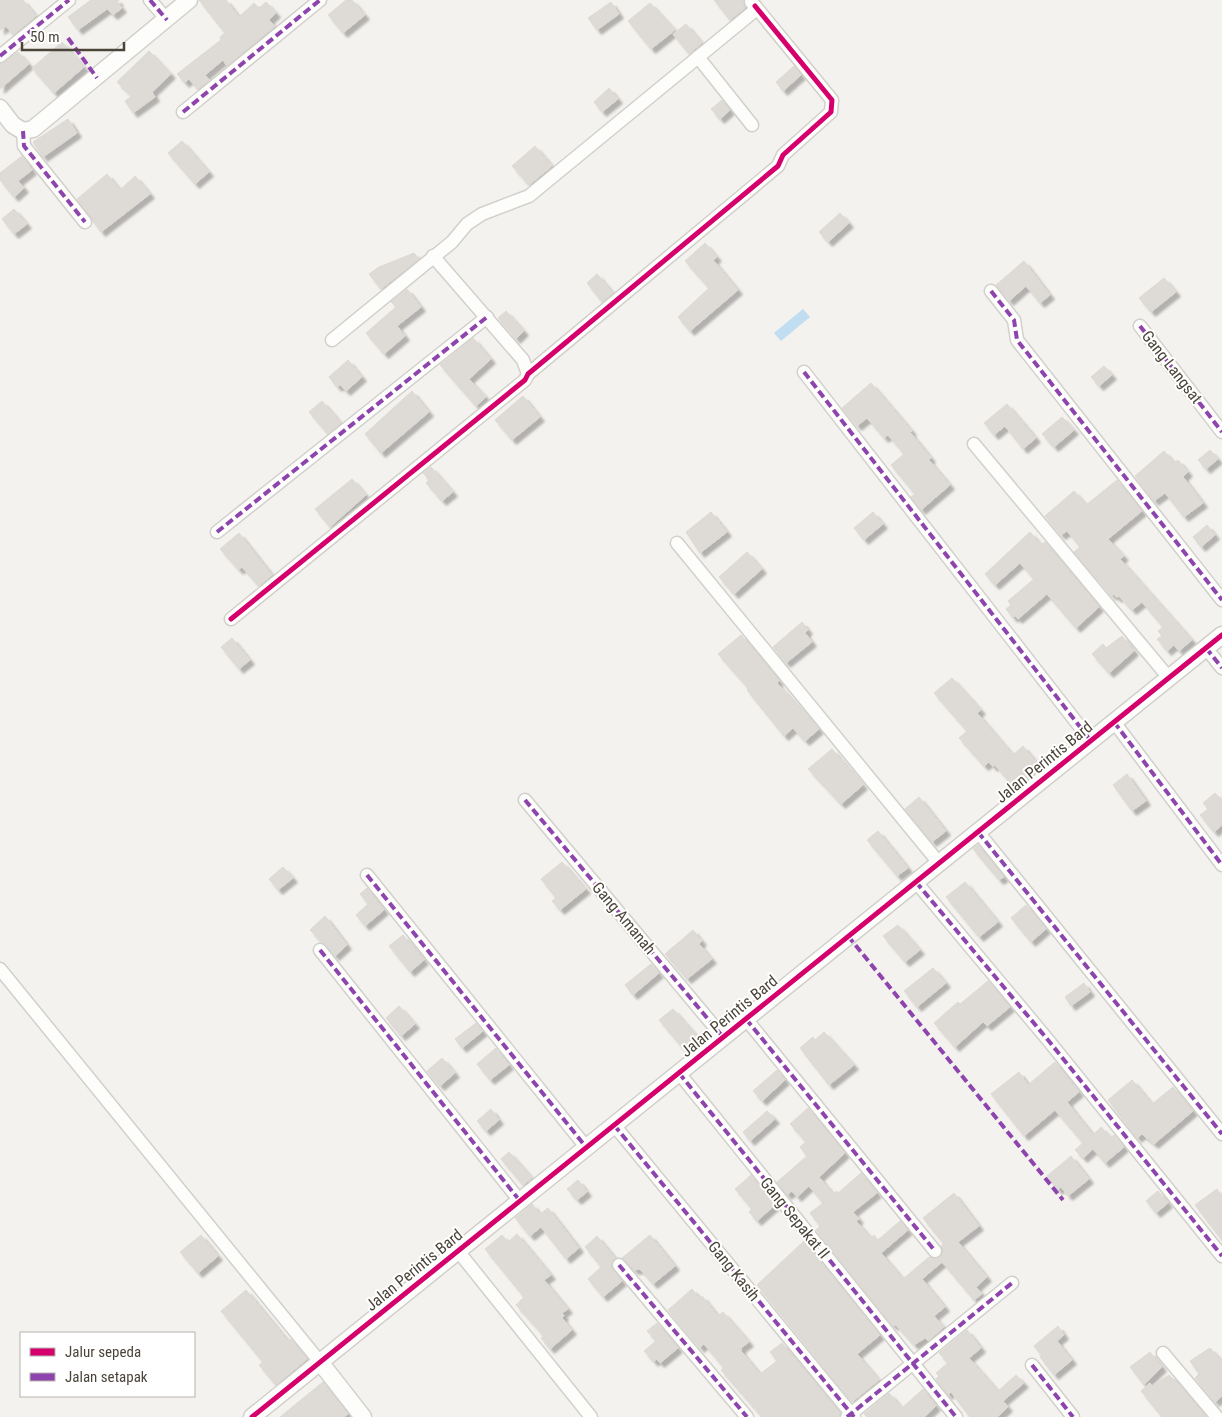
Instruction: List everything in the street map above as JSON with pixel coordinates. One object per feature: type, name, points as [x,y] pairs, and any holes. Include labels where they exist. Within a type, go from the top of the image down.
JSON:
[{"type":"street","points":[[0,56],[68,0]]},
{"type":"street","points":[[150,0],[166,20]]},
{"type":"street","points":[[0,108],[12,125],[23,131],[33,129],[42,124],[189,0]]},
{"type":"street","points":[[183,112],[320,0]]},
{"type":"street","points":[[332,340],[452,242],[467,224],[482,214],[528,196],[753,12],[752,3]]},
{"type":"street","points":[[231,619],[525,380],[528,374],[778,166],[783,155],[831,112],[832,100],[752,3]]},
{"type":"street","points":[[698,57],[752,125]]},
{"type":"street","points":[[23,131],[24,146],[85,222]]},
{"type":"street","points":[[433,256],[523,360],[528,374]]},
{"type":"street","points":[[991,292],[1014,320],[1018,340],[1222,600]]},
{"type":"street","points":[[217,532],[487,317]]},
{"type":"street","name":"Gang Langsat","points":[[1140,326],[1222,432]]},
{"type":"street","points":[[804,372],[1091,741]]},
{"type":"street","points":[[974,444],[1169,678]]},
{"type":"street","points":[[677,543],[939,863]]},
{"type":"street","name":"Jalan Perintis Bard","points":[[252,1417],[1222,635]]},
{"type":"street","points":[[1206,648],[1222,668]]},
{"type":"street","points":[[1114,722],[1222,865]]},
{"type":"street","name":"Gang Amanah","points":[[525,800],[723,1037]]},
{"type":"street","points":[[978,832],[1222,1134]]},
{"type":"street","points":[[367,875],[586,1147]]},
{"type":"street","points":[[916,882],[1048,1040],[1222,1256]]},
{"type":"street","points":[[320,950],[520,1201]]},
{"type":"street","points":[[0,970],[363,1417]]},
{"type":"street","points":[[746,1019],[935,1251]]},
{"type":"street","name":"Gang Sepakat II","points":[[679,1073],[956,1417]]},
{"type":"street","name":"Gang Kasih","points":[[614,1125],[851,1416]]},
{"type":"street","points":[[458,1251],[591,1417]]},
{"type":"street","points":[[619,1265],[747,1417]]},
{"type":"street","points":[[851,1416],[1012,1283]]},
{"type":"street","points":[[1163,1353],[1217,1417]]},
{"type":"street","points":[[1032,1365],[1073,1417]]},
{"type":"water","points":[[803,309],[810,317],[781,341],[774,333]]},
{"type":"building","points":[[0,0],[23,0],[36,16],[13,35],[6,26],[0,30]]},
{"type":"building","points":[[91,0],[119,0],[117,2],[122,8],[113,15],[107,9],[78,30],[68,17]]},
{"type":"building","points":[[199,0],[226,0],[239,17],[254,3],[259,8],[266,2],[276,13],[269,20],[275,26],[227,66],[223,60],[205,75],[210,80],[198,89],[189,79],[185,83],[177,74],[221,40],[220,37],[225,33]]},
{"type":"building","points":[[346,0],[352,0],[365,15],[343,33],[328,15]]},
{"type":"building","points":[[714,0],[743,0],[745,8],[730,20]]},
{"type":"building","points":[[611,2],[619,14],[597,30],[588,18]]},
{"type":"building","points":[[650,3],[675,30],[651,49],[628,21]]},
{"type":"building","points":[[686,24],[702,43],[689,54],[673,34]]},
{"type":"building","points":[[62,42],[84,67],[54,93],[32,68]]},
{"type":"building","points":[[149,51],[171,74],[152,92],[155,97],[133,113],[125,101],[132,96],[117,82]]},
{"type":"building","points":[[18,52],[29,64],[0,89],[0,64]]},
{"type":"building","points":[[794,66],[801,75],[783,91],[776,82]]},
{"type":"building","points":[[609,88],[618,99],[602,112],[594,102]]},
{"type":"building","points":[[722,100],[730,110],[720,119],[711,109]]},
{"type":"building","points":[[68,119],[77,133],[43,157],[33,142]]},
{"type":"building","points":[[182,141],[209,172],[195,184],[168,153]]},
{"type":"building","points":[[535,146],[552,166],[529,185],[512,166]]},
{"type":"building","points":[[22,156],[32,170],[18,181],[24,188],[14,197],[0,180],[0,173]]},
{"type":"building","points":[[107,174],[120,190],[135,176],[150,194],[101,232],[77,199]]},
{"type":"building","points":[[14,209],[27,224],[14,234],[2,219]]},
{"type":"building","points":[[840,213],[849,223],[828,242],[819,232]]},
{"type":"building","points":[[705,243],[717,257],[713,260],[738,290],[690,331],[678,317],[709,288],[685,261]]},
{"type":"building","points":[[414,253],[419,259],[381,289],[369,274],[379,267]]},
{"type":"building","points":[[1024,261],[1050,295],[1040,303],[1026,286],[1009,301],[996,285]]},
{"type":"building","points":[[597,274],[613,293],[602,302],[587,283]]},
{"type":"building","points":[[1164,278],[1176,292],[1151,312],[1139,298]]},
{"type":"building","points":[[407,289],[421,307],[397,326],[405,336],[384,354],[366,333],[396,307],[391,302]]},
{"type":"building","points":[[506,311],[524,331],[516,339],[498,318]]},
{"type":"building","points":[[473,338],[491,359],[469,379],[486,397],[476,406],[440,365]]},
{"type":"building","points":[[348,360],[362,377],[346,391],[340,385],[337,387],[329,377]]},
{"type":"building","points":[[1104,366],[1112,375],[1099,386],[1091,377]]},
{"type":"building","points":[[871,383],[912,431],[910,432],[931,458],[929,460],[950,485],[921,510],[911,497],[915,494],[891,465],[904,454],[888,435],[884,438],[867,418],[857,426],[842,408]]},
{"type":"building","points":[[412,391],[429,412],[381,453],[365,434]]},
{"type":"building","points":[[523,396],[540,417],[512,440],[495,420]]},
{"type":"building","points":[[322,401],[341,423],[328,434],[309,412]]},
{"type":"building","points":[[1007,404],[1036,438],[1023,449],[1005,426],[994,435],[984,423]]},
{"type":"building","points":[[1062,417],[1074,430],[1054,447],[1042,434]]},
{"type":"building","points":[[1210,450],[1218,459],[1206,469],[1198,460]]},
{"type":"building","points":[[1164,451],[1174,463],[1178,460],[1188,472],[1183,477],[1203,503],[1184,517],[1165,493],[1154,501],[1135,476]]},
{"type":"building","points":[[431,467],[453,492],[442,501],[426,483],[429,480],[423,473]]},
{"type":"building","points":[[352,479],[366,495],[330,527],[315,509]]},
{"type":"building","points":[[1117,480],[1142,511],[1108,539],[1124,556],[1120,559],[1192,640],[1179,651],[1174,645],[1167,651],[1157,639],[1162,636],[1158,631],[1163,627],[1142,602],[1132,610],[1119,596],[1117,598],[1114,594],[1112,596],[1074,552],[1080,547],[1067,531],[1061,535],[1045,516],[1074,491],[1086,505]]},
{"type":"building","points":[[711,512],[727,532],[700,553],[686,532]]},
{"type":"building","points":[[873,512],[883,524],[864,540],[854,528]]},
{"type":"building","points":[[1207,525],[1215,535],[1201,547],[1193,537]]},
{"type":"building","points":[[1030,532],[1041,545],[1045,542],[1099,607],[1076,628],[1047,594],[1018,619],[1015,616],[1013,618],[1006,609],[1011,605],[1008,601],[1034,579],[1020,563],[995,585],[985,574]]},
{"type":"building","points":[[239,533],[272,575],[259,586],[242,567],[239,570],[220,549]]},
{"type":"building","points":[[747,552],[762,569],[734,594],[719,577]]},
{"type":"building","points":[[802,622],[808,630],[805,633],[812,642],[786,663],[773,647]]},
{"type":"building","points":[[741,635],[779,681],[777,683],[819,729],[805,741],[793,728],[784,736],[747,690],[749,689],[718,654]]},
{"type":"building","points":[[1122,636],[1134,651],[1109,673],[1092,654],[1103,644],[1106,648]]},
{"type":"building","points":[[232,638],[250,660],[239,669],[221,647]]},
{"type":"building","points":[[952,678],[981,710],[977,713],[1013,755],[1023,746],[1041,768],[1015,789],[995,765],[993,767],[989,762],[984,766],[959,738],[967,731],[934,693]]},
{"type":"building","points":[[832,749],[863,785],[841,804],[808,769]]},
{"type":"building","points":[[1127,774],[1146,801],[1132,811],[1113,785]]},
{"type":"building","points":[[1215,793],[1222,801],[1222,825],[1214,832],[1200,815],[1208,809],[1203,803]]},
{"type":"building","points":[[919,797],[946,831],[932,842],[905,809]]},
{"type":"building","points":[[878,831],[908,868],[897,876],[867,840]]},
{"type":"building","points":[[978,845],[1004,877],[999,880],[973,849]]},
{"type":"building","points":[[562,862],[586,889],[560,910],[552,901],[556,898],[541,879]]},
{"type":"building","points":[[283,867],[293,878],[278,890],[269,879]]},
{"type":"building","points":[[965,882],[998,922],[979,937],[946,897]]},
{"type":"building","points":[[367,888],[384,910],[365,926],[356,915],[368,904],[360,894]]},
{"type":"building","points":[[1026,905],[1046,929],[1031,942],[1011,918]]},
{"type":"building","points":[[325,916],[347,945],[335,956],[310,930]]},
{"type":"building","points":[[898,925],[920,950],[905,962],[883,936]]},
{"type":"building","points":[[693,930],[702,941],[699,944],[712,959],[687,979],[665,954]]},
{"type":"building","points":[[403,935],[424,960],[410,972],[389,946]]},
{"type":"building","points":[[651,964],[659,973],[633,995],[625,985]]},
{"type":"building","points":[[933,968],[946,983],[917,1007],[904,991]]},
{"type":"building","points":[[988,981],[1010,1007],[987,1026],[983,1022],[955,1047],[934,1023],[958,1002],[960,1004]]},
{"type":"building","points":[[1084,983],[1090,992],[1071,1006],[1065,997]]},
{"type":"building","points":[[399,1006],[415,1024],[401,1036],[386,1018]]},
{"type":"building","points":[[673,1009],[702,1042],[687,1053],[659,1020]]},
{"type":"building","points":[[476,1023],[483,1031],[462,1048],[455,1039]]},
{"type":"building","points":[[824,1032],[854,1065],[829,1085],[800,1048],[813,1037],[815,1040]]},
{"type":"building","points":[[496,1048],[509,1065],[490,1080],[477,1064]]},
{"type":"building","points":[[442,1058],[455,1073],[440,1086],[427,1071]]},
{"type":"building","points":[[1055,1062],[1079,1092],[1067,1102],[1093,1135],[1101,1127],[1111,1138],[1114,1135],[1124,1147],[1105,1163],[1093,1149],[1083,1158],[1075,1150],[1083,1143],[1055,1110],[1024,1136],[991,1094],[1019,1072],[1028,1085]]},
{"type":"building","points":[[777,1070],[785,1080],[762,1101],[753,1091]]},
{"type":"building","points":[[1132,1080],[1152,1104],[1173,1087],[1193,1111],[1154,1144],[1142,1134],[1137,1138],[1108,1100]]},
{"type":"building","points":[[808,1108],[845,1153],[819,1177],[833,1194],[837,1191],[838,1193],[861,1173],[877,1193],[853,1212],[859,1219],[856,1221],[871,1238],[874,1235],[878,1240],[900,1221],[908,1230],[881,1253],[903,1279],[929,1257],[937,1259],[942,1254],[941,1246],[944,1244],[923,1218],[954,1193],[979,1226],[958,1242],[987,1277],[976,1287],[982,1294],[974,1300],[942,1262],[922,1279],[945,1307],[934,1316],[944,1327],[928,1341],[925,1338],[914,1345],[896,1325],[892,1325],[816,1230],[820,1226],[810,1213],[823,1203],[809,1186],[797,1197],[792,1191],[787,1195],[777,1182],[807,1156],[800,1147],[806,1142],[790,1124]]},
{"type":"building","points":[[491,1109],[499,1120],[486,1131],[477,1121]]},
{"type":"building","points":[[767,1111],[775,1119],[750,1141],[743,1132]]},
{"type":"building","points":[[509,1152],[532,1178],[523,1185],[501,1159]]},
{"type":"building","points":[[1071,1156],[1089,1179],[1068,1196],[1061,1187],[1058,1190],[1047,1176]]},
{"type":"building","points":[[751,1175],[775,1205],[757,1221],[749,1212],[752,1209],[735,1189]]},
{"type":"building","points":[[578,1180],[587,1192],[577,1200],[567,1189]]},
{"type":"building","points":[[1217,1189],[1222,1196],[1222,1240],[1195,1205]]},
{"type":"building","points":[[1158,1191],[1168,1203],[1156,1213],[1146,1201]]},
{"type":"building","points":[[532,1204],[540,1214],[548,1208],[579,1248],[566,1259],[541,1227],[530,1236],[515,1218]]},
{"type":"building","points":[[517,1234],[551,1275],[544,1280],[568,1309],[562,1313],[564,1316],[562,1318],[572,1330],[550,1349],[541,1338],[544,1336],[516,1305],[524,1297],[485,1249],[502,1235],[508,1242]]},
{"type":"building","points":[[201,1235],[218,1256],[198,1273],[180,1252]]},
{"type":"building","points":[[650,1235],[675,1266],[653,1284],[640,1269],[634,1270],[622,1258]]},
{"type":"building","points":[[597,1236],[615,1258],[611,1267],[622,1281],[603,1297],[588,1279],[601,1267],[585,1247]]},
{"type":"building","points":[[804,1241],[880,1335],[857,1354],[879,1380],[852,1402],[757,1285]]},
{"type":"building","points":[[692,1289],[699,1298],[702,1296],[718,1316],[723,1312],[749,1342],[741,1348],[741,1351],[760,1374],[777,1361],[770,1352],[782,1343],[840,1413],[839,1417],[762,1417],[721,1370],[724,1368],[704,1344],[700,1348],[668,1310]]},
{"type":"building","points":[[246,1290],[288,1341],[291,1339],[307,1359],[276,1385],[259,1365],[263,1362],[221,1311]]},
{"type":"building","points":[[657,1323],[678,1348],[660,1363],[656,1359],[654,1362],[644,1351],[656,1341],[647,1331]]},
{"type":"building","points":[[1058,1326],[1064,1335],[1057,1341],[1072,1360],[1054,1375],[1034,1346]]},
{"type":"building","points":[[967,1330],[981,1348],[969,1358],[998,1391],[1016,1375],[1024,1383],[1003,1401],[1008,1407],[997,1417],[970,1417],[951,1392],[948,1395],[936,1379],[939,1376],[936,1373],[948,1363],[939,1353]]},
{"type":"building","points":[[1210,1348],[1222,1362],[1222,1396],[1215,1402],[1195,1378],[1199,1374],[1190,1361]]},
{"type":"building","points":[[1150,1352],[1162,1367],[1144,1385],[1130,1367]]},
{"type":"building","points":[[1169,1375],[1206,1417],[1162,1417],[1141,1391],[1150,1383],[1152,1386]]},
{"type":"building","points":[[323,1382],[348,1414],[344,1417],[280,1417]]},
{"type":"building","points":[[923,1389],[936,1406],[924,1417],[867,1417],[864,1414],[889,1393],[902,1408]]},
{"type":"marked path","points":[[0,56],[69,0]]},
{"type":"marked path","points":[[150,0],[167,20]]},
{"type":"marked path","points":[[183,112],[320,0]]},
{"type":"marked path","points":[[68,38],[97,78]]},
{"type":"marked path","points":[[23,131],[24,146],[85,222]]},
{"type":"marked path","points":[[991,291],[1014,320],[1017,340],[1222,600]]},
{"type":"marked path","points":[[217,532],[487,317]]},
{"type":"marked path","points":[[1140,326],[1222,432]]},
{"type":"marked path","points":[[804,372],[1091,741]]},
{"type":"marked path","points":[[1206,648],[1222,668]]},
{"type":"marked path","points":[[1114,722],[1222,865]]},
{"type":"marked path","points":[[525,800],[723,1037]]},
{"type":"marked path","points":[[978,832],[1222,1134]]},
{"type":"marked path","points":[[367,875],[586,1147]]},
{"type":"marked path","points":[[916,882],[1048,1040],[1222,1256]]},
{"type":"marked path","points":[[848,936],[1063,1200]]},
{"type":"marked path","points":[[320,950],[520,1201]]},
{"type":"marked path","points":[[746,1019],[935,1251]]},
{"type":"marked path","points":[[679,1073],[956,1417]]},
{"type":"marked path","points":[[614,1125],[854,1417]]},
{"type":"marked path","points":[[619,1265],[747,1417]]},
{"type":"marked path","points":[[847,1417],[1012,1283]]},
{"type":"marked path","points":[[1032,1365],[1073,1417]]},
{"type":"cycle path","points":[[231,619],[525,380],[528,374],[778,166],[783,155],[831,112],[832,100],[755,6]]},
{"type":"cycle path","points":[[252,1417],[1222,635]]}]
